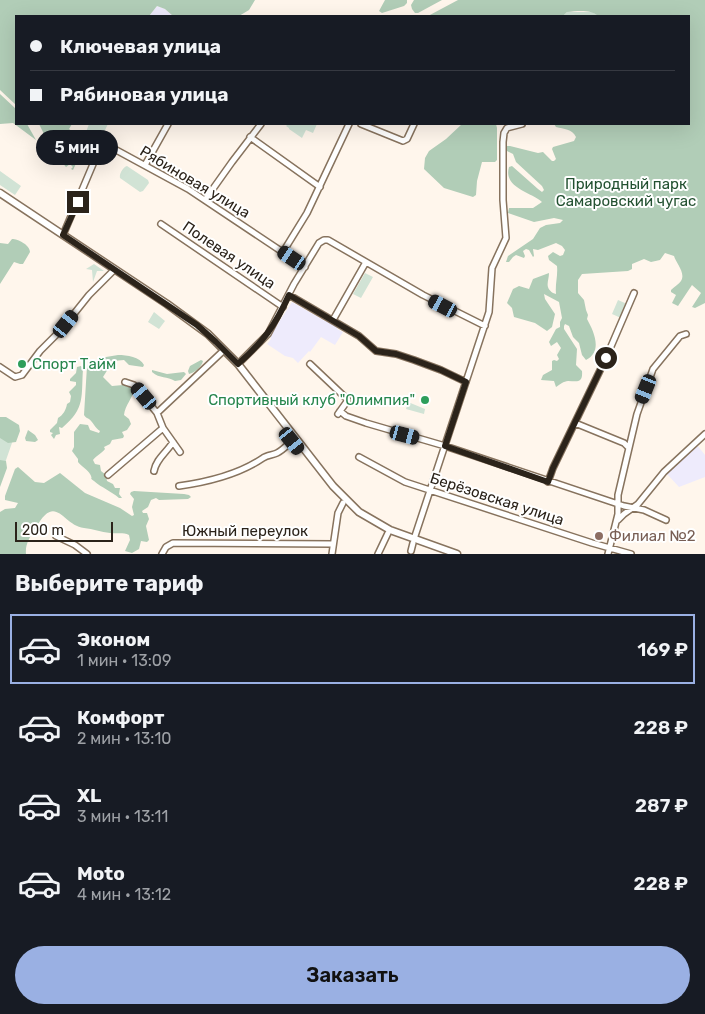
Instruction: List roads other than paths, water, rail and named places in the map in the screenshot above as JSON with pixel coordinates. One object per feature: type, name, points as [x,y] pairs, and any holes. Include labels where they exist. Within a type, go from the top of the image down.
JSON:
[{"type":"main road","points":[[0,194],[48,228],[197,325],[236,366],[324,477],[362,519],[388,533],[457,554]]},
{"type":"main road","points":[[0,198],[39,221]]},
{"type":"main road","points":[[344,501],[378,525],[448,554]]},
{"type":"street","points":[[145,165],[167,125]]},
{"type":"street","points":[[206,200],[260,125]]},
{"type":"street","points":[[283,252],[302,222],[349,125]]},
{"type":"street","points":[[363,125],[403,141],[407,139],[414,125]]},
{"type":"street","points":[[411,551],[490,308],[492,268],[506,238],[502,200],[503,137],[507,128],[518,125]]},
{"type":"street","points":[[250,137],[320,187]]},
{"type":"street","name":"Рябиновая улица","points":[[62,237],[101,146],[109,146],[206,200],[305,267]]},
{"type":"street","name":"Полевая улица","points":[[161,224],[283,307]]},
{"type":"street","points":[[236,366],[264,339],[322,240],[328,240],[423,296],[484,326]]},
{"type":"street","points":[[333,320],[366,262]]},
{"type":"street","points":[[0,367],[13,376],[20,376],[93,291],[113,271]]},
{"type":"street","points":[[548,482],[634,293]]},
{"type":"street","points":[[289,295],[362,338],[376,351],[392,354],[441,370],[466,382]]},
{"type":"street","points":[[608,551],[619,512],[618,504],[628,448],[637,414],[654,368],[680,336],[686,334]]},
{"type":"street","points":[[157,412],[223,351]]},
{"type":"street","points":[[310,364],[348,400],[339,413],[366,423],[445,446],[548,482],[649,512],[666,520]]},
{"type":"street","points":[[125,382],[134,385],[157,412],[163,428],[180,452]]},
{"type":"street","points":[[575,423],[628,448]]},
{"type":"street","points":[[108,475],[163,428]]},
{"type":"street","points":[[616,523],[622,515],[633,508],[664,472],[705,434]]},
{"type":"street","points":[[179,486],[212,480],[233,473],[255,464],[266,456],[277,453],[294,440]]},
{"type":"street","points":[[154,471],[161,455],[173,442]]},
{"type":"street","name":"Берёзовская улица","points":[[359,457],[398,480],[608,551],[631,554]]},
{"type":"street","points":[[332,554],[338,513],[344,501]]},
{"type":"street","points":[[378,554],[388,533]]},
{"type":"street","points":[[56,536],[75,544],[87,554]]},
{"type":"street","name":"Южный переулок","points":[[162,554],[168,545],[173,543],[333,544]]},
{"type":"place","name":"Спорт Тайм","points":[[22,364]]},
{"type":"place","name":"Спортивный клуб \"Олимпия\"","points":[[425,400]]},
{"type":"place","name":"Филиал №2","points":[[599,536]]},
{"type":"park label","name":"Природный парк Самаровский чугас","points":[[626,192]]}]
